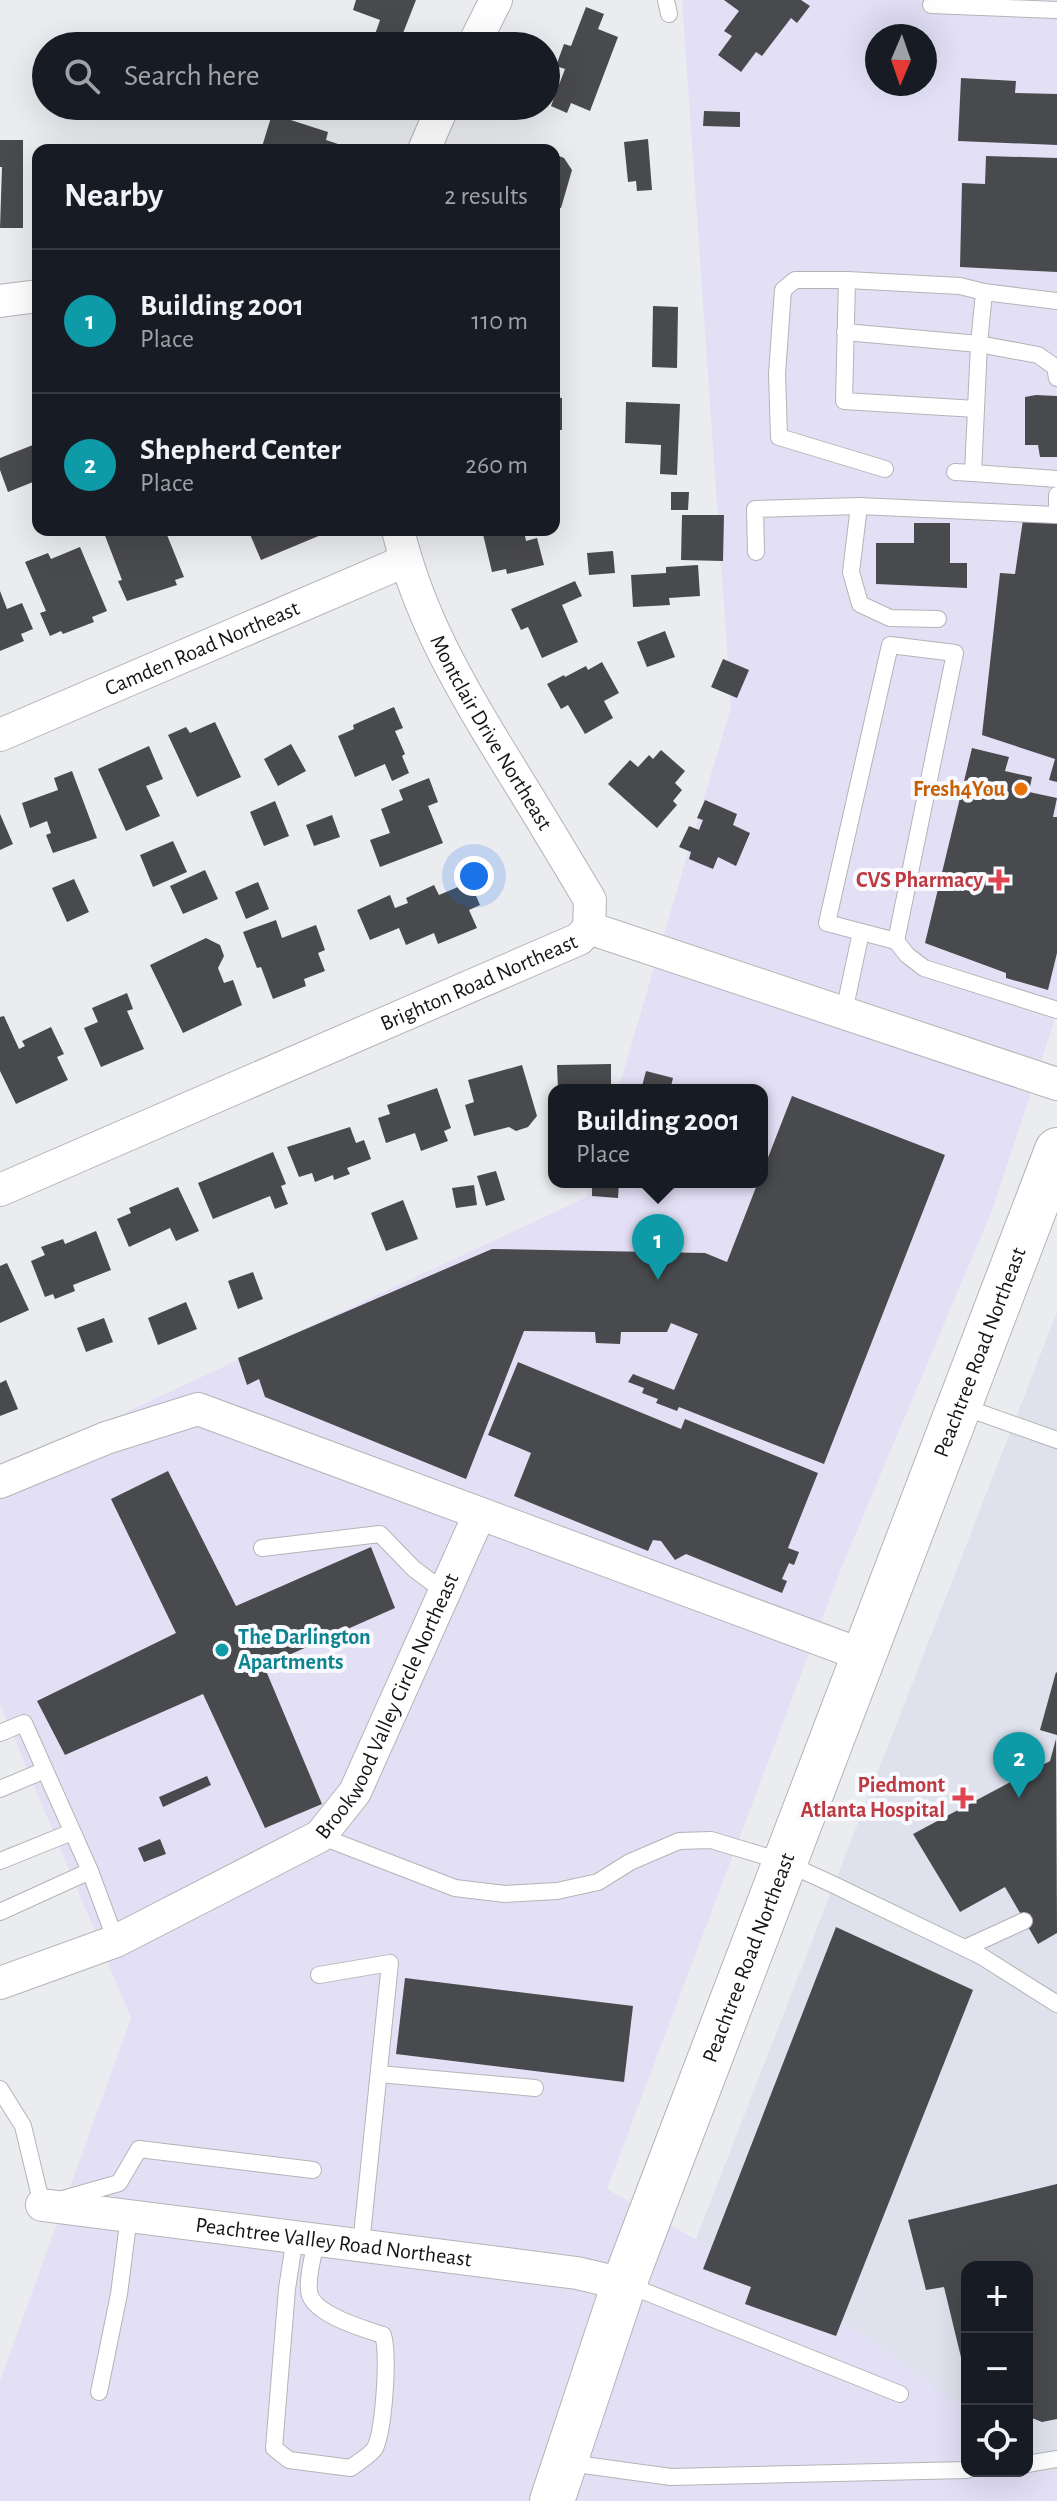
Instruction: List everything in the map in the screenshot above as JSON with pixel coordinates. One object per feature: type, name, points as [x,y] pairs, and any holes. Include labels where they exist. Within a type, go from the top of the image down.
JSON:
[{"type":"highway","name":"Peachtree Road Northeast","points":[[558,2479],[624,2284],[1057,1150]]},
{"type":"street","points":[[480,32],[496,0]]},
{"type":"street","points":[[427,144],[437,120]]},
{"type":"street","points":[[0,301],[32,297]]},
{"type":"street","name":"Camden Road Northeast","points":[[0,735],[402,545]]},
{"type":"street","name":"Montclair Drive Northeast","points":[[402,545],[426,618],[453,674],[590,900],[589,928]]},
{"type":"street","name":"Brighton Road Northeast","points":[[0,1190],[579,939],[589,928],[1057,1084]]},
{"type":"street","points":[[0,1482],[106,1438],[198,1409],[862,1655]]},
{"type":"street","name":"Brookwood Valley Circle Northeast","points":[[0,1983],[116,1941],[320,1836],[355,1792],[479,1515]]},
{"type":"street","name":"Peachtree Valley Road Northeast","points":[[42,2205],[577,2273],[624,2284]]},
{"type":"lane","points":[[931,5],[1057,10]]},
{"type":"lane","points":[[885,469],[779,437],[777,374],[783,290],[795,280],[847,280],[960,286],[1057,301]]},
{"type":"lane","points":[[847,280],[844,401],[976,409]]},
{"type":"lane","points":[[973,473],[984,292]]},
{"type":"lane","points":[[845,332],[979,344],[1038,355],[1055,367],[1057,378]]},
{"type":"lane","points":[[955,472],[1057,479]]},
{"type":"lane","points":[[756,552],[755,509],[859,506],[1057,515],[1057,495]]},
{"type":"lane","points":[[859,506],[851,572],[860,604],[890,618],[938,619]]},
{"type":"lane","points":[[896,941],[955,653],[890,645],[827,923],[896,941],[907,955],[924,968],[1057,1010]]},
{"type":"lane","points":[[844,1012],[861,932]]},
{"type":"lane","points":[[961,1406],[1057,1440]]},
{"type":"lane","points":[[262,1548],[380,1534],[414,1569],[445,1592]]},
{"type":"lane","points":[[0,1733],[24,1723],[90,1871],[116,1941]]},
{"type":"lane","points":[[0,1789],[45,1770]]},
{"type":"lane","points":[[0,1861],[72,1832]]},
{"type":"lane","points":[[320,1836],[455,1888],[505,1894],[557,1891],[598,1882],[630,1862],[679,1841],[711,1840],[784,1862],[965,1948],[1057,2004]]},
{"type":"lane","points":[[0,1912],[90,1871]]},
{"type":"lane","points":[[965,1948],[1024,1921]]},
{"type":"lane","points":[[319,1975],[390,1963],[361,2245]]},
{"type":"lane","points":[[379,2074],[535,2088]]},
{"type":"lane","points":[[0,2089],[23,2126],[42,2205],[119,2183],[139,2149],[313,2170]]},
{"type":"lane","points":[[99,2392],[119,2294],[129,2216]]},
{"type":"lane","points":[[305,2238],[308,2292],[313,2303],[333,2316],[383,2335],[388,2350],[380,2430],[374,2450],[351,2468],[289,2460],[274,2448],[287,2289],[305,2238]]},
{"type":"lane","points":[[624,2284],[900,2394]]},
{"type":"lane","points":[[1033,2463],[1057,2459]]},
{"type":"lane","points":[[558,2479],[961,2470]]},
{"type":"shaded area","points":[[682,0],[1057,0],[1057,1013],[993,1208],[842,1566],[607,2189],[866,2336],[961,2406],[961,2477],[1033,2477],[1033,2459],[1057,2477],[1057,2501],[0,2501],[0,2381],[131,2018],[0,1704],[0,1471],[587,1197],[589,1188],[768,1188],[768,1084],[620,1084],[731,707]]},
{"type":"shaded area","name":"Piedmont Atlanta Hospital","points":[[1057,1312],[1057,2477],[1033,2459],[1033,2261],[961,2261],[961,2407],[866,2336],[696,2239]]},
{"type":"building","points":[[356,0],[416,0],[403,32],[376,32],[380,20],[353,10]]},
{"type":"building","points":[[724,0],[801,0],[810,6],[797,23],[791,18],[762,56],[756,52],[741,72],[718,55],[732,36],[724,31],[739,11]]},
{"type":"building","points":[[586,7],[604,14],[598,29],[618,37],[590,111],[571,103],[567,113],[560,110],[560,82],[565,69],[560,67],[560,55],[564,44],[571,46]]},
{"type":"building","points":[[961,78],[1016,81],[1015,93],[1057,94],[1057,145],[958,141]]},
{"type":"building","points":[[704,111],[740,112],[740,127],[703,126]]},
{"type":"building","points":[[270,120],[291,120],[328,132],[326,140],[338,144],[263,144]]},
{"type":"building","points":[[648,139],[652,190],[637,191],[636,181],[628,182],[624,142]]},
{"type":"building","points":[[0,140],[23,140],[23,228],[0,228]]},
{"type":"building","points":[[560,156],[572,170],[560,208]]},
{"type":"building","points":[[986,156],[1057,158],[1057,272],[960,267],[962,183],[985,184]]},
{"type":"building","points":[[653,306],[678,307],[677,368],[652,367]]},
{"type":"building","points":[[1057,396],[1057,457],[1040,457],[1038,445],[1025,445],[1025,397]]},
{"type":"building","points":[[560,398],[562,398],[560,430]]},
{"type":"building","points":[[626,402],[680,404],[677,475],[660,474],[661,445],[625,443]]},
{"type":"building","points":[[32,445],[32,482],[8,492],[0,470],[0,458]]},
{"type":"building","points":[[671,492],[689,492],[688,510],[671,510]]},
{"type":"building","points":[[682,515],[724,515],[723,561],[681,560]]},
{"type":"building","points":[[1023,520],[1057,521],[1057,782],[1049,780],[1055,759],[982,735],[1000,573],[1015,574]]},
{"type":"building","points":[[914,523],[950,523],[950,563],[967,563],[967,588],[876,584],[876,543],[914,543]]},
{"type":"building","points":[[105,536],[167,536],[184,577],[175,580],[177,585],[127,601],[118,581],[122,580]]},
{"type":"building","points":[[251,536],[319,536],[261,560]]},
{"type":"building","points":[[483,536],[525,536],[526,541],[537,538],[544,565],[507,574],[506,569],[492,572]]},
{"type":"building","points":[[80,547],[107,611],[92,617],[94,622],[50,636],[40,613],[46,611],[25,562],[48,553],[51,559]]},
{"type":"building","points":[[613,551],[615,573],[589,575],[587,553]]},
{"type":"building","points":[[698,565],[700,596],[669,598],[670,605],[633,607],[631,575],[666,573],[666,567]]},
{"type":"building","points":[[575,581],[582,596],[562,605],[578,642],[542,658],[528,627],[521,630],[511,609]]},
{"type":"building","points":[[0,591],[7,609],[22,603],[33,629],[21,634],[24,641],[0,651]]},
{"type":"building","points":[[665,631],[675,657],[647,667],[637,642]]},
{"type":"building","points":[[723,659],[749,670],[737,698],[711,687]]},
{"type":"building","points":[[602,662],[619,693],[604,701],[613,718],[585,734],[568,705],[561,709],[547,684]]},
{"type":"building","points":[[394,707],[403,728],[395,731],[409,773],[392,781],[385,764],[355,777],[338,736],[354,729],[353,725]]},
{"type":"building","points":[[215,722],[241,777],[197,797],[168,735],[186,727],[190,733]]},
{"type":"building","points":[[291,744],[306,771],[278,786],[264,759]]},
{"type":"building","points":[[149,746],[163,779],[146,786],[160,816],[126,831],[98,769]]},
{"type":"building","name":"CVS Pharmacy","points":[[972,748],[1009,757],[1005,771],[1032,777],[1029,792],[1057,798],[1053,817],[1057,817],[1057,953],[1048,990],[1006,978],[1006,973],[925,943]]},
{"type":"building","points":[[661,750],[685,771],[675,783],[682,790],[673,801],[677,805],[657,828],[608,784],[630,760],[638,767],[649,755],[653,759]]},
{"type":"building","points":[[72,771],[97,838],[53,853],[46,835],[51,833],[47,821],[30,828],[22,803],[58,790],[54,778]]},
{"type":"building","points":[[429,778],[438,802],[428,806],[443,843],[380,867],[370,840],[390,833],[381,809],[403,800],[399,790]]},
{"type":"building","points":[[705,800],[737,814],[733,825],[750,833],[736,866],[718,857],[713,869],[689,859],[691,852],[679,847],[689,826],[699,830],[703,820],[697,818]]},
{"type":"building","points":[[275,801],[289,836],[264,846],[250,812]]},
{"type":"building","points":[[0,814],[13,844],[0,850]]},
{"type":"building","points":[[332,815],[340,837],[314,846],[306,825]]},
{"type":"building","points":[[173,841],[187,872],[153,887],[140,855]]},
{"type":"building","points":[[205,870],[218,899],[183,914],[170,886]]},
{"type":"building","points":[[74,879],[89,912],[67,922],[52,888]]},
{"type":"building","points":[[258,882],[269,909],[246,919],[235,892]]},
{"type":"building","points":[[470,882],[480,905],[469,910],[477,928],[438,944],[434,933],[406,945],[399,928],[370,940],[357,910],[390,895],[395,908],[408,903],[406,898],[434,885],[439,895]]},
{"type":"building","points":[[276,920],[282,938],[316,925],[325,950],[318,953],[325,971],[304,979],[306,986],[273,999],[243,932]]},
{"type":"building","points":[[206,938],[220,945],[224,956],[218,968],[224,983],[233,980],[242,1005],[183,1033],[150,965]]},
{"type":"building","points":[[127,993],[133,1009],[127,1011],[144,1049],[101,1067],[84,1028],[98,1022],[92,1008]]},
{"type":"building","points":[[4,1016],[19,1049],[25,1046],[22,1041],[51,1027],[64,1054],[57,1057],[68,1080],[16,1104],[0,1071],[0,1017]]},
{"type":"building","points":[[611,1064],[611,1084],[558,1084],[557,1065]]},
{"type":"building","points":[[522,1065],[537,1116],[528,1127],[516,1131],[509,1127],[474,1136],[465,1105],[474,1102],[468,1080]]},
{"type":"building","points":[[646,1071],[673,1078],[672,1084],[643,1084]]},
{"type":"building","points":[[437,1088],[451,1128],[444,1131],[448,1141],[421,1151],[415,1133],[386,1143],[378,1118],[390,1114],[387,1105]]},
{"type":"building","points":[[792,1096],[945,1155],[824,1464],[679,1407],[677,1411],[656,1403],[658,1399],[642,1393],[644,1388],[628,1382],[633,1374],[674,1390],[698,1334],[671,1323],[667,1332],[621,1332],[620,1344],[596,1343],[595,1332],[524,1331],[466,1479],[265,1397],[259,1379],[247,1385],[238,1358],[492,1249],[705,1253],[727,1262],[756,1188],[768,1188],[768,1158]]},
{"type":"building","points":[[350,1127],[356,1143],[364,1140],[371,1159],[347,1168],[350,1174],[334,1180],[333,1175],[315,1182],[312,1173],[299,1177],[287,1147]]},
{"type":"building","points":[[273,1152],[286,1184],[281,1186],[288,1204],[275,1209],[270,1196],[213,1219],[198,1183]]},
{"type":"building","points":[[496,1171],[505,1200],[486,1206],[477,1176]]},
{"type":"building","points":[[474,1185],[477,1205],[456,1208],[452,1188]]},
{"type":"building","points":[[178,1187],[199,1231],[176,1241],[170,1228],[129,1247],[117,1219],[131,1213],[129,1208]]},
{"type":"building","points":[[592,1188],[619,1188],[618,1198],[592,1196]]},
{"type":"building","points":[[403,1200],[418,1239],[386,1251],[371,1213]]},
{"type":"building","points":[[96,1231],[111,1270],[73,1285],[75,1291],[55,1299],[53,1294],[45,1297],[31,1261],[45,1255],[41,1247],[63,1239],[65,1244]]},
{"type":"building","points":[[7,1263],[29,1310],[0,1323],[0,1266]]},
{"type":"building","points":[[253,1272],[263,1299],[238,1309],[228,1281]]},
{"type":"building","points":[[186,1302],[197,1329],[158,1345],[148,1318]]},
{"type":"building","points":[[104,1318],[113,1342],[86,1352],[77,1328]]},
{"type":"building","points":[[518,1362],[681,1429],[685,1419],[818,1473],[788,1548],[799,1552],[794,1565],[789,1563],[782,1579],[787,1581],[782,1593],[686,1554],[675,1560],[661,1541],[653,1540],[648,1551],[514,1496],[531,1453],[488,1435]]},
{"type":"building","points":[[6,1380],[18,1409],[0,1416],[0,1383]]},
{"type":"building","name":"The Darlington Apartments","points":[[168,1471],[236,1606],[371,1547],[395,1608],[264,1666],[322,1804],[265,1828],[203,1694],[65,1755],[37,1701],[176,1633],[111,1499]]},
{"type":"building","points":[[1057,1673],[1057,1735],[1040,1730]]},
{"type":"building","points":[[1056,1739],[1057,1933],[1038,1944],[1005,1887],[960,1912],[913,1834],[1050,1761]]},
{"type":"building","points":[[207,1776],[211,1785],[163,1807],[159,1797]]},
{"type":"building","points":[[160,1839],[166,1854],[144,1862],[138,1848]]},
{"type":"building","points":[[836,1927],[973,1990],[836,2336],[745,2304],[751,2287],[703,2269]]},
{"type":"building","points":[[405,1978],[633,2006],[624,2082],[396,2054]]},
{"type":"building","points":[[1057,2184],[1057,2419],[1042,2422],[1033,2418],[1033,2261],[961,2261],[961,2357],[944,2287],[926,2290],[908,2220]]},
{"type":"place","name":"Fresh4You","points":[[1021,789]]},
{"type":"place","name":"CVS Pharmacy","points":[[999,880]]},
{"type":"place","name":"Building 2001","points":[[658,1280]]},
{"type":"place","name":"The Darlington Apartments","points":[[222,1650]]},
{"type":"place","name":"Piedmont Atlanta Hospital","points":[[963,1798]]},
{"type":"place","name":"Shepherd Center","points":[[1019,1798]]}]
